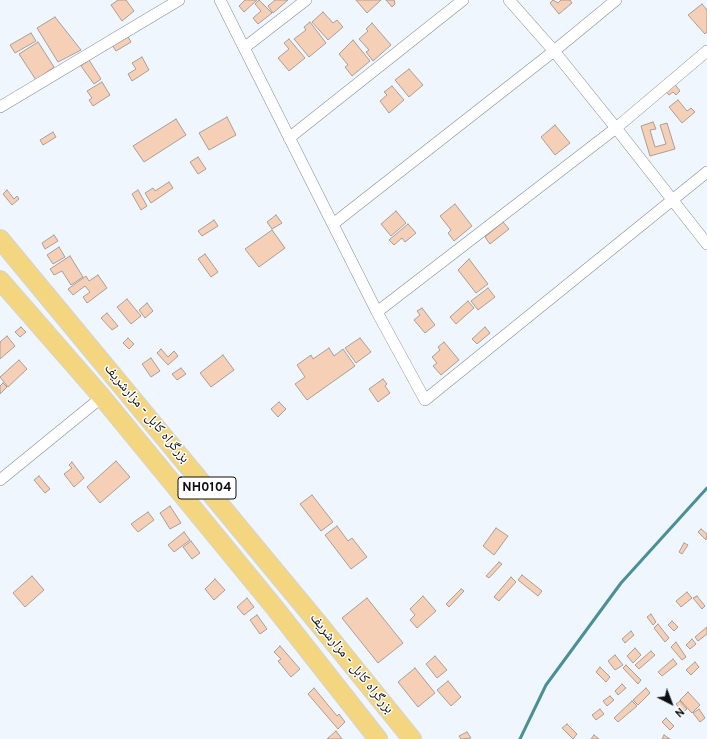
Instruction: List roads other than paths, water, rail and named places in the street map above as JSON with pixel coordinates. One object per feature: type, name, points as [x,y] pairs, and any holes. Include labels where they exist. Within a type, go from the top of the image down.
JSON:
[{"type":"highway","name":"بزرگراه کابل - مزارشریف","points":[[0,239],[412,739]]},
{"type":"highway","name":"بزرگراه کابل - مزارشریف","points":[[0,280],[102,397],[275,608],[373,738]]},
{"type":"street","points":[[0,107],[179,0]]},
{"type":"street","points":[[220,0],[377,312],[425,400],[707,172]]},
{"type":"street","points":[[244,48],[306,0]]},
{"type":"street","points":[[290,138],[463,0]]},
{"type":"street","points":[[509,0],[554,51],[707,244]]},
{"type":"street","points":[[333,224],[554,51],[616,0]]},
{"type":"street","points":[[377,312],[616,128],[707,52]]},
{"type":"street","points":[[0,480],[102,397]]},
{"type":"waterway","points":[[520,739],[546,685],[621,583],[707,488]]}]
